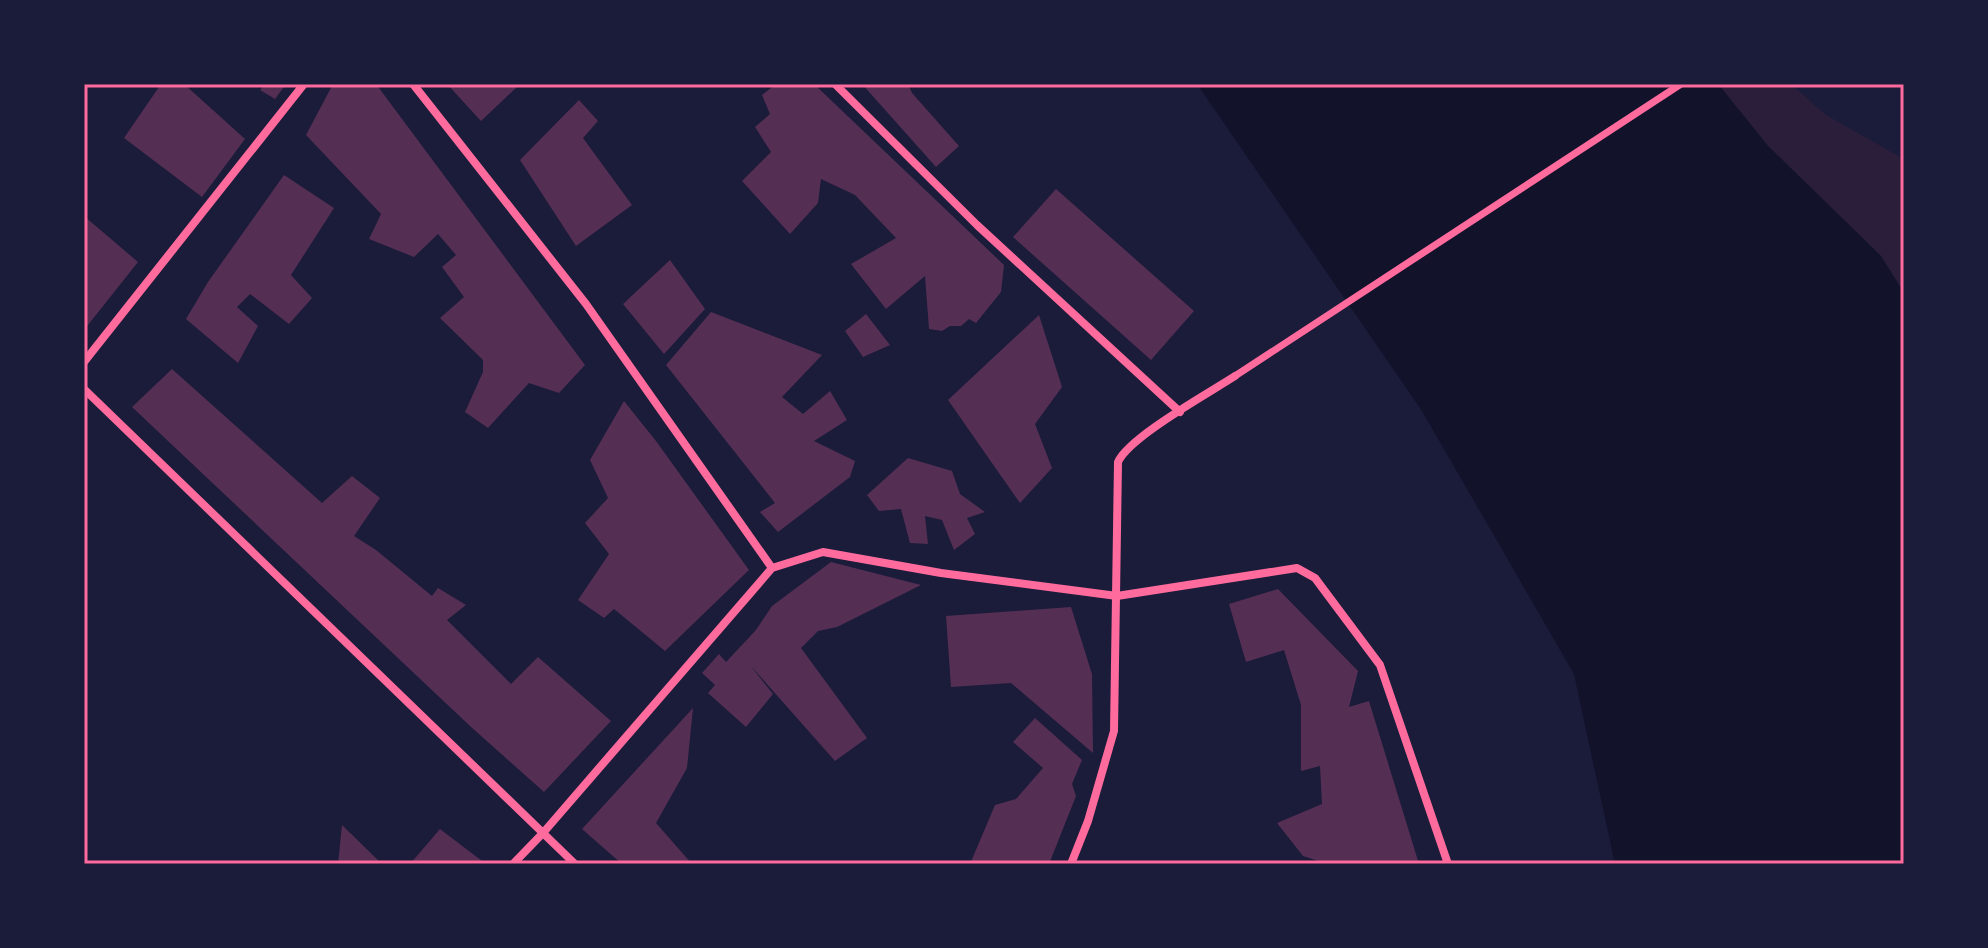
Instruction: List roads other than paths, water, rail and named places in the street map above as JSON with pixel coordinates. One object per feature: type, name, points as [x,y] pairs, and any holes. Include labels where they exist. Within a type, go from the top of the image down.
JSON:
[{"type":"street","points":[[84,362],[304,84]]},
{"type":"street","points":[[413,84],[586,304],[772,568]]},
{"type":"street","points":[[835,84],[977,225],[1180,412]]},
{"type":"street","points":[[1071,864],[1088,821],[1114,731],[1118,462],[1127,449],[1681,84]]},
{"type":"street","points":[[84,389],[575,864]]},
{"type":"street","points":[[513,864],[772,568],[823,552],[941,573],[1117,596],[1297,568],[1315,578],[1380,665],[1448,864]]}]
